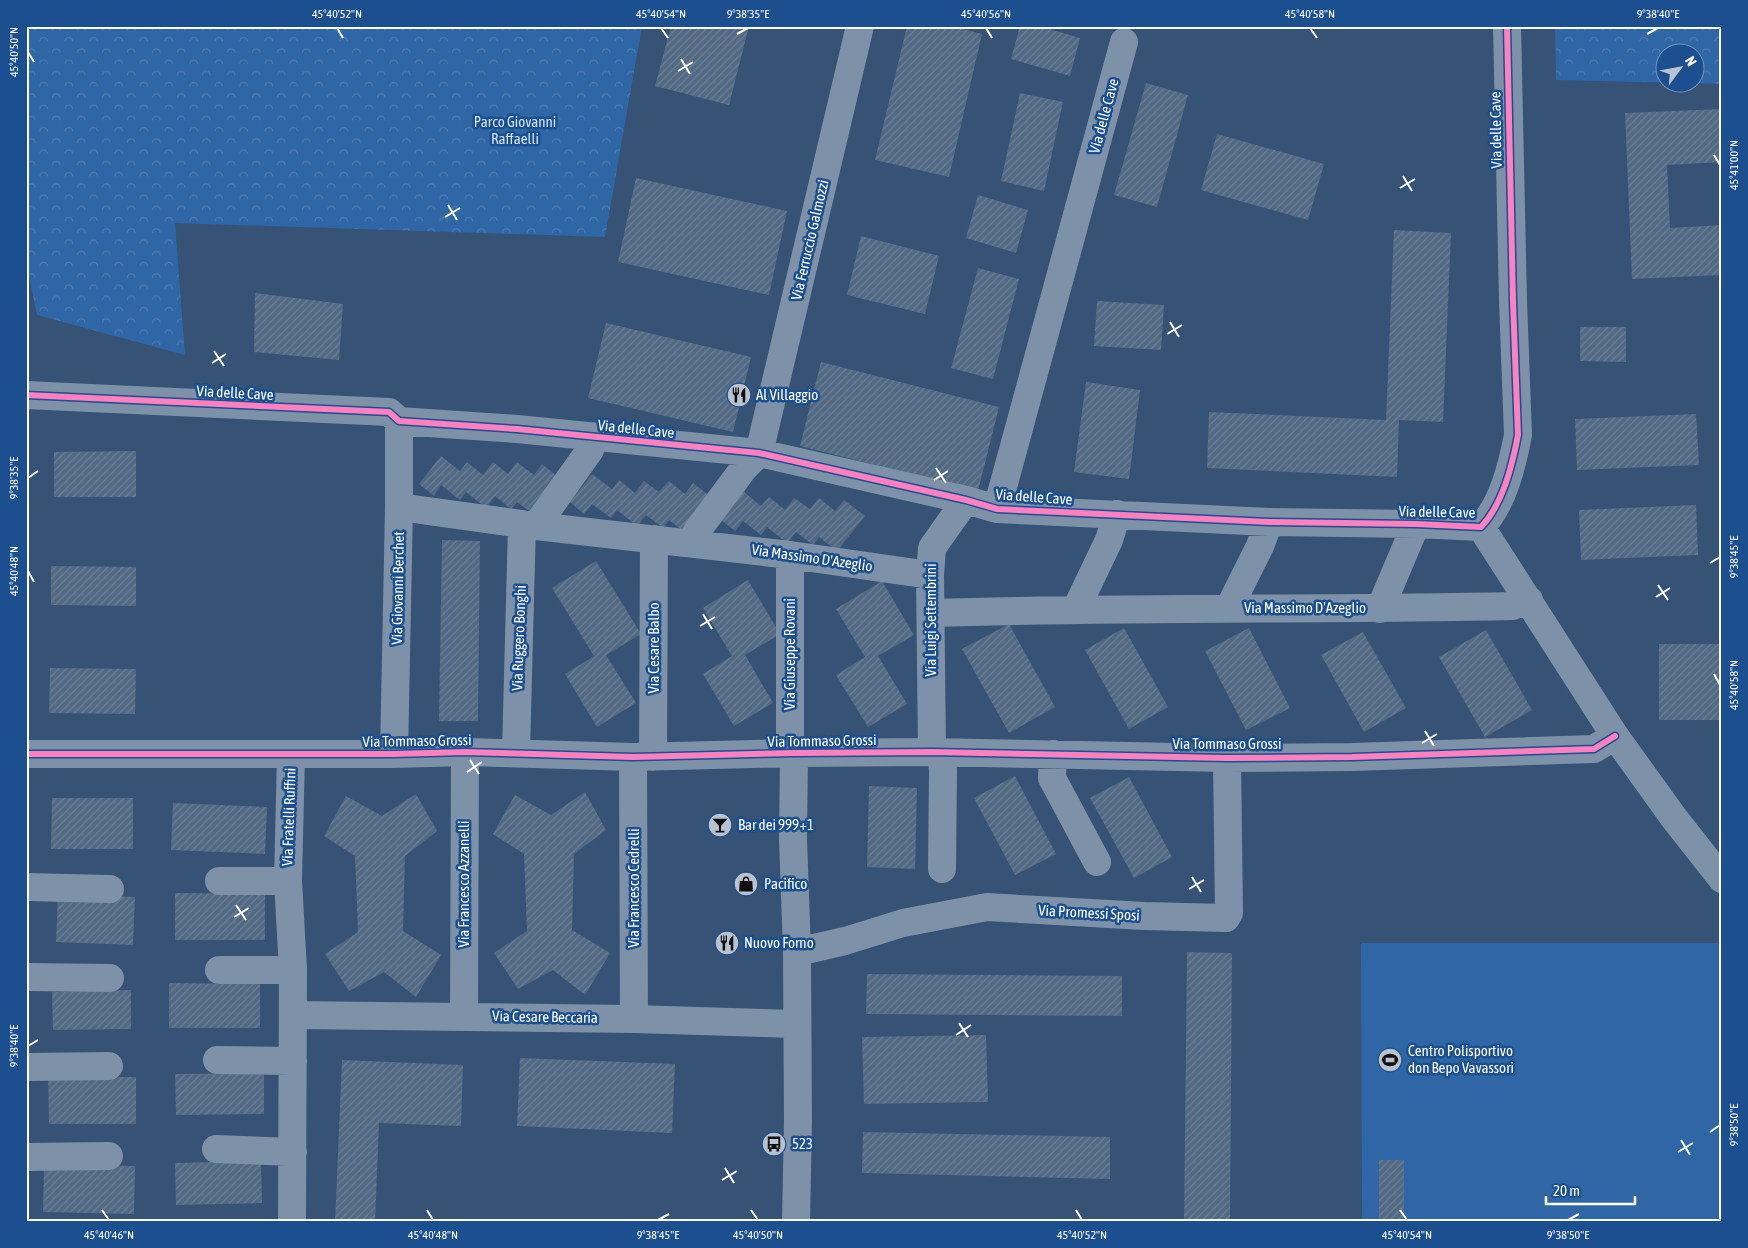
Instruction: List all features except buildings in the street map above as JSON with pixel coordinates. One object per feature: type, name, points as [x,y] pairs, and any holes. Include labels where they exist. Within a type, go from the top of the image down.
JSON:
[{"type":"street","name":"Via Ferruccio Galmozzi","points":[[759,453],[860,26]]},
{"type":"street","name":"Via delle Cave","points":[[26,396],[389,412],[399,421],[517,429],[759,453],[966,500],[997,509],[1269,522],[1481,527],[1490,518],[1498,502],[1513,459],[1518,435],[1507,26]]},
{"type":"street","name":"Via delle Cave","points":[[997,509],[1124,42]]},
{"type":"street","name":"Via Giovanni Berchet","points":[[394,754],[399,421]]},
{"type":"street","points":[[529,525],[590,450]]},
{"type":"street","points":[[693,543],[697,531],[744,468],[759,453]]},
{"type":"street","name":"Via Luigi Settembrini","points":[[936,752],[930,575],[932,548],[966,500]]},
{"type":"street","name":"Via Massimo D'Azeglio","points":[[399,507],[529,525],[790,554],[930,575]]},
{"type":"street","points":[[1076,609],[1109,540],[1117,514]]},
{"type":"street","name":"Via Massimo D'Azeglio","points":[[1229,608],[1260,546],[1269,522]]},
{"type":"street","name":"Via Massimo D'Azeglio","points":[[1380,608],[1416,524]]},
{"type":"street","name":"Via Ruggero Bonghi","points":[[516,752],[529,525]]},
{"type":"street","name":"Via delle Cave","points":[[1481,527],[1614,736],[1674,818],[1722,879]]},
{"type":"street","name":"Via Cesare Balbo","points":[[643,757],[654,539]]},
{"type":"street","name":"Via Giuseppe Rovani","points":[[790,554],[792,753]]},
{"type":"street","name":"Via Massimo D'Azeglio","points":[[931,613],[1076,609],[1513,606],[1529,600]]},
{"type":"street","name":"Via Tommaso Grossi","points":[[26,754],[394,754],[516,752],[643,757],[936,752],[1227,758],[1352,757],[1594,748],[1614,736]]},
{"type":"street","name":"Via Francesco Azzanelli","points":[[464,1016],[465,752]]},
{"type":"street","points":[[936,752],[943,770],[942,869]]},
{"type":"street","points":[[792,753],[798,1121],[796,1222]]},
{"type":"street","name":"Via Fratelli Ruffini","points":[[291,754],[288,881],[294,1015],[292,1222]]},
{"type":"street","points":[[1053,754],[1052,778],[1097,862]]},
{"type":"street","name":"Via Francesco Cedrelli","points":[[634,1019],[643,757]]},
{"type":"street","name":"Via Promessi Sposi","points":[[796,952],[845,941],[903,923],[987,907],[1144,916],[1226,918],[1230,913],[1227,758]]},
{"type":"street","name":"Via Fratelli Ruffini","points":[[219,881],[288,881]]},
{"type":"street","points":[[26,887],[110,889]]},
{"type":"street","points":[[218,970],[293,970]]},
{"type":"street","points":[[26,977],[110,978]]},
{"type":"street","name":"Via Cesare Beccaria","points":[[294,1015],[634,1019],[796,1024]]},
{"type":"street","points":[[217,1060],[293,1061]]},
{"type":"street","points":[[26,1067],[109,1066]]},
{"type":"street","points":[[216,1149],[293,1152]]},
{"type":"street","points":[[26,1157],[109,1156]]},
{"type":"green space","name":"Parco Giovanni Raffaelli","points":[[26,26],[642,26],[605,237],[175,223],[185,355],[37,315],[26,262]]},
{"type":"green space","points":[[1555,26],[1722,26],[1722,84],[1706,84],[1706,42],[1656,42],[1656,82],[1556,80]]},
{"type":"green space","points":[[1361,943],[1722,943],[1722,1222],[1404,1222],[1404,1160],[1379,1161],[1379,1222],[1362,1222]]},
{"type":"cycle path","points":[[26,395],[389,412],[399,421],[517,429],[759,453],[966,500],[997,509],[1269,522],[1481,527],[1489,518],[1501,496],[1513,459],[1518,435],[1507,26]]},
{"type":"cycle path","points":[[26,754],[394,754],[465,752],[633,757],[932,752],[1227,758],[1352,757],[1594,749],[1615,736]]},
{"type":"place","name":"Al Villaggio","points":[[739,395]]},
{"type":"place","name":"Bar dei 999+1","points":[[720,825]]},
{"type":"place","name":"Pacifico","points":[[746,884]]},
{"type":"place","name":"Nuovo Forno","points":[[727,943]]},
{"type":"place","name":"Centro Polisportivo don Bepo Vavassori","points":[[1390,1060]]},
{"type":"place","name":"523","points":[[774,1144]]}]
